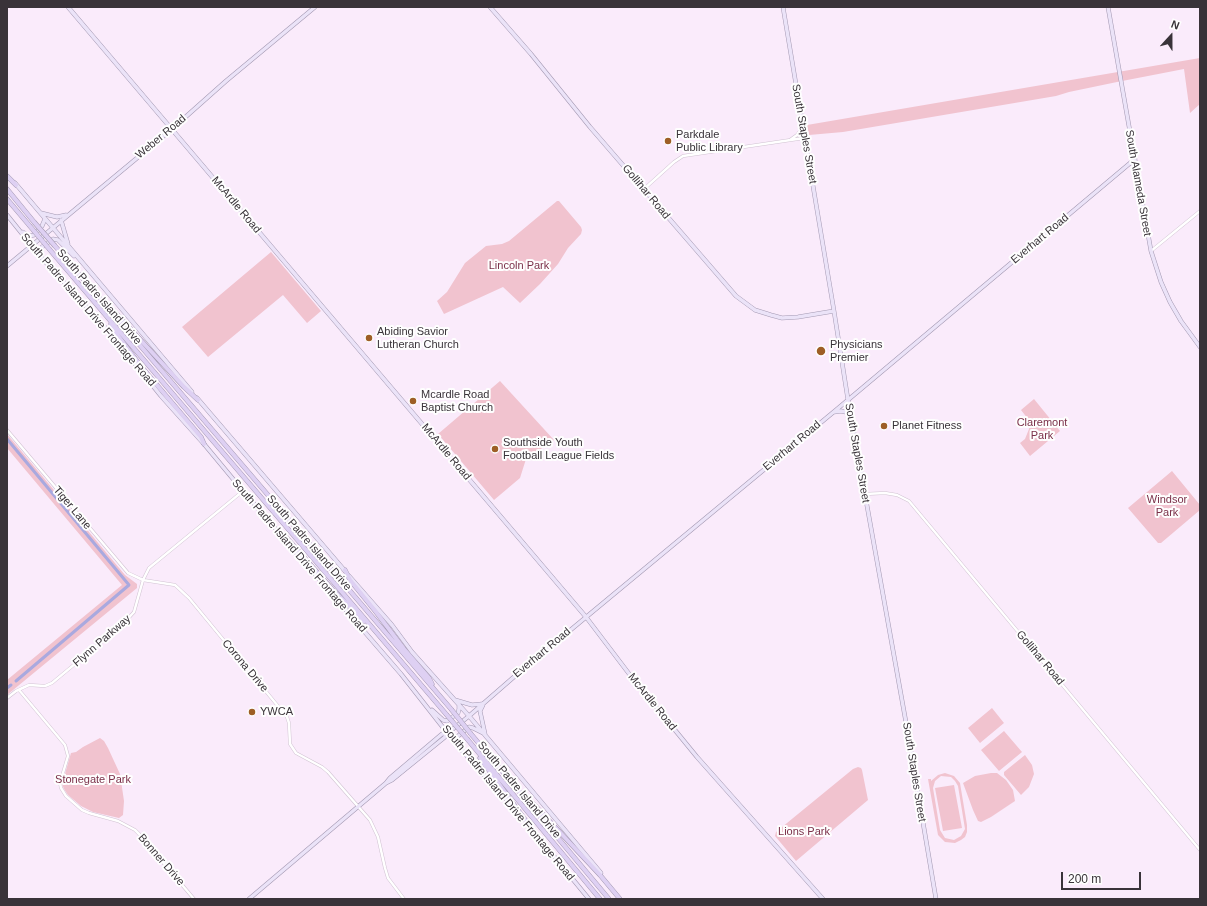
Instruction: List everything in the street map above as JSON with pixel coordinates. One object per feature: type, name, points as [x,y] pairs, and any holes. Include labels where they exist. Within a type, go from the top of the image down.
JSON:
[{"type":"highway","points":[[7,175],[16,185]]},
{"type":"highway","name":"South Padre Island Drive","points":[[7,189],[435,690],[609,899]]},
{"type":"highway","name":"South Padre Island Drive","points":[[7,199],[446,714],[600,899]]},
{"type":"highway","points":[[78,272],[184,387],[198,400]]},
{"type":"highway","points":[[109,320],[112,328],[140,365],[201,437],[204,444]]},
{"type":"highway","points":[[278,532],[284,535],[344,602],[362,620],[369,624]]},
{"type":"highway","points":[[345,570],[350,580],[404,649],[429,678],[435,690]]},
{"type":"highway","points":[[468,741],[493,778],[531,828]]},
{"type":"highway","points":[[490,756],[621,899]]},
{"type":"main road","name":"McArdle Road","points":[[68,7],[586,617],[630,675],[697,757],[823,899]]},
{"type":"main road","name":"Weber Road","points":[[7,266],[172,129],[314,7]]},
{"type":"main road","name":"Gollihar Road","points":[[490,7],[736,296],[749,306],[763,313],[782,318],[803,317],[834,311]]},
{"type":"main road","name":"South Staples Street","points":[[783,7],[850,413],[936,899]]},
{"type":"main road","name":"South Alameda Street","points":[[1108,7],[1151,251],[1161,282],[1172,305],[1188,332],[1200,347]]},
{"type":"main road","name":"Everhart Road","points":[[249,899],[315,845],[386,783],[392,780],[445,737],[586,617],[848,400],[1135,159]]},
{"type":"main road","points":[[16,185],[198,400],[392,625],[412,652],[469,716],[621,899]]},
{"type":"main road","points":[[40,213],[57,217],[69,214]]},
{"type":"main road","name":"South Padre Island Drive Frontage Road","points":[[7,215],[40,256],[112,335],[161,396],[204,444],[417,694],[456,744],[508,801],[589,899]]},
{"type":"main road","points":[[20,230],[29,236],[34,234],[42,226],[45,219]]},
{"type":"main road","points":[[61,220],[68,245]]},
{"type":"main road","points":[[40,256],[42,247],[53,239],[58,240],[86,267]]},
{"type":"main road","points":[[833,412],[841,411],[850,413]]},
{"type":"main road","points":[[417,694],[440,718],[445,721],[458,713],[459,705]]},
{"type":"main road","points":[[455,700],[472,705],[483,704],[480,711],[485,735]]},
{"type":"main road","points":[[456,744],[458,736],[469,727],[485,735]]},
{"type":"street","points":[[789,140],[797,135],[803,127]]},
{"type":"street","points":[[644,189],[674,162],[683,156],[804,138]]},
{"type":"street","points":[[1151,251],[1200,211]]},
{"type":"street","name":"Tiger Lane","points":[[7,430],[128,573],[142,580]]},
{"type":"street","name":"Flynn Parkway","points":[[7,698],[29,685],[46,686],[52,683],[123,624],[134,612],[142,580],[153,564],[243,491]]},
{"type":"street","name":"Gollihar Road","points":[[865,494],[885,493],[897,495],[909,501],[1200,850]]},
{"type":"street","name":"Corona Drive","points":[[142,580],[168,583],[175,585],[181,590],[287,717],[289,723],[290,744],[296,753],[325,769],[359,806],[373,826],[378,837],[388,878],[404,899]]},
{"type":"street","name":"Bonner Drive","points":[[19,690],[65,745],[68,756],[60,783],[66,796],[82,810],[118,821],[139,834],[194,899]]},
{"type":"green space","points":[[1200,58],[1200,104],[1190,113],[1184,69],[1069,92],[1056,96],[843,132],[809,135],[807,125]]},
{"type":"green space","name":"Lincoln Park","points":[[557,201],[559,201],[582,230],[581,234],[568,248],[558,264],[540,284],[520,303],[503,287],[444,314],[437,301],[447,292],[465,263],[486,246],[502,244],[509,241]]},
{"type":"green space","points":[[271,252],[321,311],[307,323],[283,295],[208,357],[182,327]]},
{"type":"green space","name":"Southside Youth Football League Fields","points":[[500,381],[554,440],[526,459],[520,478],[494,500],[438,434]]},
{"type":"green space","name":"Claremont Park","points":[[1034,399],[1060,431],[1030,456],[1020,443],[1025,439],[1029,429],[1028,419],[1021,410]]},
{"type":"green space","points":[[7,434],[125,575],[137,584],[137,588],[7,695],[7,680],[122,585],[7,448]]},
{"type":"green space","name":"Windsor Park","points":[[1172,471],[1200,505],[1200,510],[1161,543],[1158,543],[1128,508]]},
{"type":"green space","points":[[992,708],[1004,723],[980,743],[968,728]]},
{"type":"green space","points":[[1004,731],[1022,752],[999,771],[981,750]]},
{"type":"green space","name":"Stonegate Park","points":[[100,738],[104,741],[108,748],[120,774],[124,801],[123,815],[119,818],[93,812],[81,806],[68,795],[62,784],[71,753],[76,752]]},
{"type":"green space","points":[[1025,755],[1032,765],[1034,774],[1029,787],[1021,795],[1004,775],[1004,772]]},
{"type":"green space","name":"Lions Park","points":[[858,767],[862,770],[868,800],[796,861],[775,836],[776,832],[853,769]]},
{"type":"green space","points":[[945,773],[954,776],[960,783],[967,832],[965,837],[955,843],[945,842],[938,835],[928,779],[931,779],[931,781],[938,775]],"holes":[[[941,776],[951,777],[958,786],[965,829],[961,836],[954,840],[945,838],[940,830],[933,788],[935,781]]]},
{"type":"green space","points":[[997,773],[1006,780],[1013,790],[1015,801],[981,822],[978,821],[963,783],[975,776]]},
{"type":"green space","points":[[954,785],[962,828],[943,831],[935,788]]},
{"type":"waterway","points":[[7,439],[129,585],[16,681]]},
{"type":"waterway","points":[[7,688],[11,685]]},
{"type":"place","name":"Parkdale Public Library","points":[[668,141]]},
{"type":"place","name":"Abiding Savior Lutheran Church","points":[[369,338]]},
{"type":"place","name":"Physicians Premier","points":[[821,351]]},
{"type":"place","name":"Mcardle Road Baptist Church","points":[[413,401]]},
{"type":"place","name":"Planet Fitness","points":[[884,426]]},
{"type":"place","name":"Southside Youth Football League Fields","points":[[495,449]]},
{"type":"place","name":"YWCA","points":[[252,712]]}]
